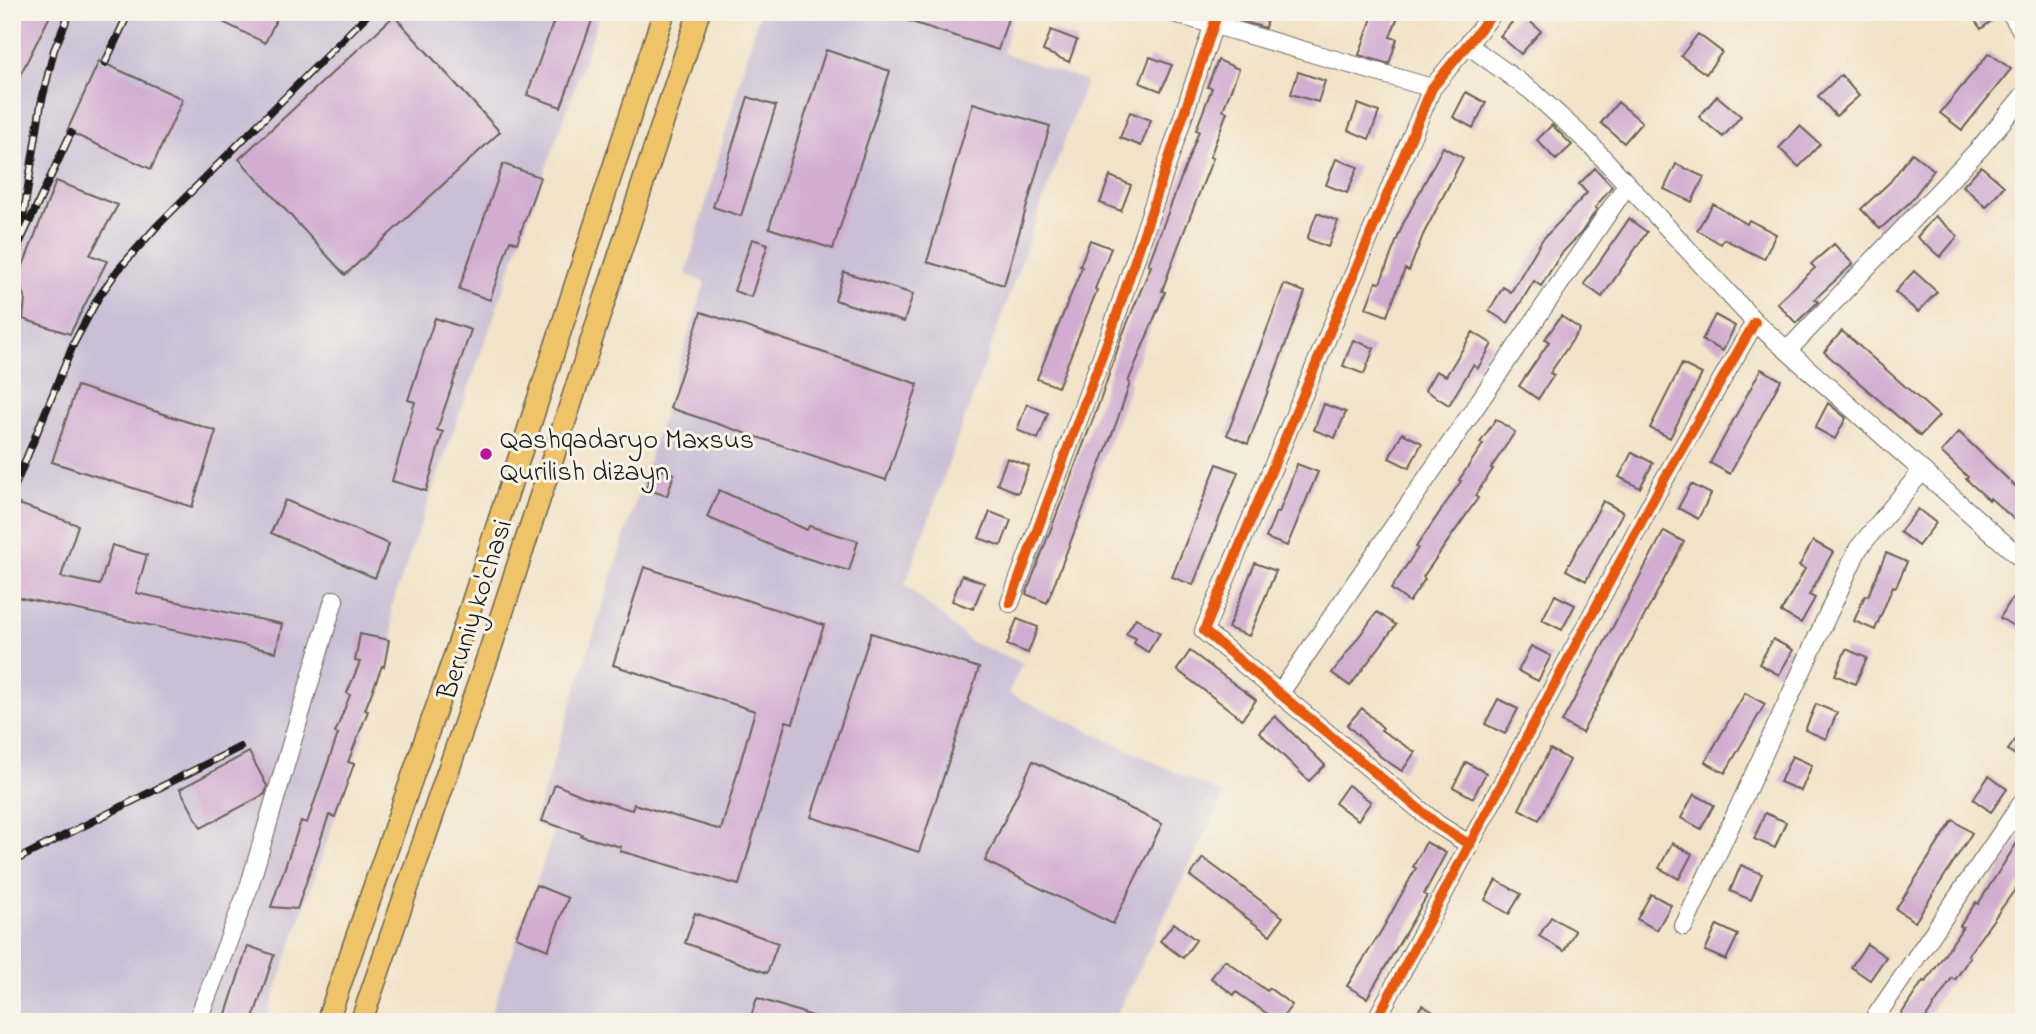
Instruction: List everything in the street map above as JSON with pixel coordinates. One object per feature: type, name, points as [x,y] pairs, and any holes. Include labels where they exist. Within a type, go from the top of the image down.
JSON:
[{"type":"main road","name":"Beruniy ko'chasi","points":[[327,1022],[459,643],[664,12]]},
{"type":"main road","name":"Beruniy ko'chasi","points":[[361,1022],[489,653],[699,12]]},
{"type":"main road","points":[[459,643],[489,653]]},
{"type":"street","points":[[1170,12],[1216,19],[1432,88]]},
{"type":"street","points":[[1470,845],[1437,824],[1204,631],[1432,88],[1494,12]]},
{"type":"street","points":[[1010,603],[1111,332],[1216,19]]},
{"type":"street","points":[[1468,46],[1533,92],[1590,144],[1755,322],[2024,561]]},
{"type":"street","points":[[1788,350],[1980,148],[2024,95]]},
{"type":"street","points":[[1280,693],[1627,185]]},
{"type":"street","points":[[1375,1022],[1661,485],[1755,322]]},
{"type":"street","points":[[1684,926],[1858,549],[1923,471]]},
{"type":"street","points":[[197,1022],[250,887],[334,600]]},
{"type":"street","points":[[1872,1022],[2024,800]]},
{"type":"shaded area","points":[[12,12],[601,12],[391,608],[394,645],[265,1022],[12,1022]]},
{"type":"shaded area","points":[[759,12],[1013,12],[1003,53],[1086,81],[905,585],[971,642],[1023,663],[1008,693],[1224,795],[1113,1022],[1016,1022],[990,1014],[987,1022],[488,1022],[554,832],[534,822],[705,283],[686,274]]},
{"type":"building","points":[[12,12],[52,12],[12,91]]},
{"type":"building","points":[[203,12],[280,12],[265,43]]},
{"type":"building","points":[[557,12],[595,12],[561,107],[527,95]]},
{"type":"building","points":[[890,12],[1010,12],[998,50],[890,15]]},
{"type":"building","points":[[1229,12],[1269,12],[1265,28],[1228,17]]},
{"type":"building","points":[[1374,12],[1400,12],[1390,37],[1397,39],[1389,64],[1359,55]]},
{"type":"building","points":[[1969,12],[1999,12],[1999,15],[1981,29]]},
{"type":"building","points":[[1520,13],[1541,31],[1521,54],[1500,36]]},
{"type":"building","points":[[394,16],[500,132],[345,275],[239,159]]},
{"type":"building","points":[[1051,30],[1077,40],[1069,62],[1043,51]]},
{"type":"building","points":[[1698,34],[1722,52],[1706,74],[1681,56]]},
{"type":"building","points":[[826,50],[890,71],[833,249],[769,228]]},
{"type":"building","points":[[1989,53],[2011,69],[1962,130],[1940,113]]},
{"type":"building","points":[[1150,57],[1172,65],[1161,91],[1140,83]]},
{"type":"building","points":[[1218,60],[1239,69],[1223,110],[1227,112],[1210,157],[1213,158],[1047,603],[1026,594],[1122,336],[1151,266],[1148,265],[1199,131],[1196,130],[1212,88],[1207,87]]},
{"type":"building","points":[[99,61],[183,99],[151,169],[67,131]]},
{"type":"building","points":[[1298,72],[1325,81],[1318,102],[1291,94]]},
{"type":"building","points":[[1841,75],[1859,96],[1836,116],[1818,96]]},
{"type":"building","points":[[1466,92],[1486,103],[1473,128],[1453,117]]},
{"type":"building","points":[[1717,96],[1741,116],[1723,137],[1699,117]]},
{"type":"building","points":[[748,97],[776,106],[741,216],[713,207]]},
{"type":"building","points":[[1618,102],[1642,122],[1624,143],[1601,123]]},
{"type":"building","points":[[973,103],[1050,126],[1004,285],[927,262]]},
{"type":"building","points":[[1358,104],[1379,112],[1369,139],[1348,130]]},
{"type":"building","points":[[1130,112],[1151,120],[1141,146],[1120,138]]},
{"type":"building","points":[[1552,125],[1572,145],[1556,160],[1537,140]]},
{"type":"building","points":[[1800,126],[1820,144],[1799,167],[1779,148]]},
{"type":"building","points":[[1443,147],[1463,158],[1423,235],[1409,271],[1405,269],[1387,316],[1366,308],[1376,282],[1380,283],[1403,224]]},
{"type":"building","points":[[1912,153],[1934,170],[1910,202],[1880,229],[1861,209],[1890,182]]},
{"type":"building","points":[[1336,159],[1358,167],[1347,193],[1326,185]]},
{"type":"building","points":[[503,164],[540,177],[517,243],[510,240],[490,300],[459,289]]},
{"type":"building","points":[[1676,164],[1704,177],[1692,202],[1664,189]]},
{"type":"building","points":[[1981,166],[2004,186],[1986,207],[1963,186]]},
{"type":"building","points":[[1595,168],[1612,186],[1581,233],[1561,254],[1541,286],[1534,281],[1508,323],[1489,311],[1503,287],[1511,292],[1542,240],[1587,193],[1579,184]]},
{"type":"building","points":[[1110,176],[1131,185],[1121,211],[1100,203]]},
{"type":"building","points":[[56,181],[118,205],[90,255],[107,261],[70,334],[23,319],[25,299],[19,276]]},
{"type":"building","points":[[1713,204],[1747,224],[1749,220],[1776,234],[1764,259],[1724,239],[1721,244],[1697,230]]},
{"type":"building","points":[[1317,213],[1338,221],[1328,247],[1307,239]]},
{"type":"building","points":[[1935,216],[1958,236],[1940,257],[1917,237]]},
{"type":"building","points":[[1629,219],[1647,232],[1602,297],[1584,284]]},
{"type":"building","points":[[752,239],[768,244],[751,297],[734,291]]},
{"type":"building","points":[[1090,240],[1111,248],[1058,387],[1037,379],[1082,267],[1080,266]]},
{"type":"building","points":[[1834,244],[1853,264],[1815,299],[1818,302],[1796,323],[1777,303],[1815,268],[1811,264]]},
{"type":"building","points":[[1914,271],[1937,292],[1918,312],[1895,292]]},
{"type":"building","points":[[844,272],[913,294],[904,322],[835,300]]},
{"type":"building","points":[[1284,284],[1305,292],[1248,444],[1227,435]]},
{"type":"building","points":[[701,312],[918,384],[886,480],[670,408]]},
{"type":"building","points":[[1715,315],[1735,326],[1723,351],[1702,340]]},
{"type":"building","points":[[1561,316],[1580,329],[1550,373],[1554,375],[1538,399],[1519,386],[1549,342],[1545,339]]},
{"type":"building","points":[[435,318],[471,330],[437,430],[443,432],[426,491],[392,481],[415,402],[408,400]]},
{"type":"building","points":[[1842,331],[1939,416],[1920,436],[1824,352]]},
{"type":"building","points":[[1473,332],[1492,344],[1478,368],[1473,365],[1449,405],[1425,390],[1436,371],[1446,376]]},
{"type":"building","points":[[1353,340],[1374,348],[1364,374],[1343,366]]},
{"type":"building","points":[[1682,364],[1702,374],[1670,438],[1650,428]]},
{"type":"building","points":[[1761,369],[1781,380],[1730,474],[1710,463]]},
{"type":"building","points":[[77,386],[216,431],[192,507],[52,462]]},
{"type":"building","points":[[1828,403],[1846,418],[1835,439],[1815,428]]},
{"type":"building","points":[[1027,404],[1048,413],[1038,439],[1017,430]]},
{"type":"building","points":[[1324,404],[1346,412],[1335,438],[1314,430]]},
{"type":"building","points":[[1496,419],[1515,432],[1475,496],[1478,498],[1423,577],[1425,579],[1409,602],[1391,589],[1461,481],[1459,480]]},
{"type":"building","points":[[1959,432],[2015,486],[2017,484],[2024,491],[2024,528],[1966,479],[1968,477],[1941,452]]},
{"type":"building","points":[[1402,433],[1422,443],[1409,468],[1389,458]]},
{"type":"building","points":[[1632,452],[1653,463],[1640,488],[1619,477]]},
{"type":"building","points":[[1007,458],[1029,466],[1018,493],[997,484]]},
{"type":"building","points":[[1217,464],[1238,472],[1193,585],[1172,577]]},
{"type":"building","points":[[1297,464],[1318,472],[1287,546],[1266,538],[1276,512],[1279,513]]},
{"type":"building","points":[[653,467],[674,474],[667,496],[646,489]]},
{"type":"building","points":[[1691,484],[1711,494],[1698,519],[1678,508]]},
{"type":"building","points":[[719,490],[807,530],[809,526],[858,541],[849,571],[786,552],[707,517]]},
{"type":"building","points":[[285,500],[389,544],[375,578],[271,533]]},
{"type":"building","points":[[1603,501],[1623,512],[1586,581],[1566,570]]},
{"type":"building","points":[[19,504],[78,525],[61,577],[100,585],[112,545],[147,555],[136,593],[282,624],[276,652],[12,596],[12,525]]},
{"type":"building","points":[[1918,509],[1936,523],[1918,546],[1900,532]]},
{"type":"building","points":[[990,512],[1011,520],[1001,546],[979,538]]},
{"type":"building","points":[[1664,531],[1684,542],[1582,733],[1562,722]]},
{"type":"building","points":[[1813,541],[1833,552],[1809,595],[1815,598],[1801,623],[1781,612],[1805,569],[1799,566]]},
{"type":"building","points":[[1886,553],[1907,562],[1896,587],[1893,586],[1875,630],[1854,621]]},
{"type":"building","points":[[1255,563],[1276,571],[1249,636],[1228,628]]},
{"type":"building","points":[[644,567],[824,625],[793,723],[786,721],[739,885],[620,851],[621,847],[542,821],[555,784],[583,796],[632,810],[634,804],[721,830],[755,711],[613,665]]},
{"type":"building","points":[[962,575],[984,583],[973,609],[952,601]]},
{"type":"building","points":[[1555,595],[1575,605],[1562,630],[1542,620]]},
{"type":"building","points":[[2012,598],[2024,605],[2024,632],[2000,618]]},
{"type":"building","points":[[1377,612],[1396,625],[1350,686],[1332,673]]},
{"type":"building","points":[[1136,618],[1160,633],[1148,652],[1134,643],[1136,638],[1126,634]]},
{"type":"building","points":[[1017,619],[1038,627],[1028,653],[1007,645]]},
{"type":"building","points":[[871,633],[979,668],[919,852],[811,817]]},
{"type":"building","points":[[360,634],[389,640],[384,667],[382,666],[365,710],[368,711],[348,762],[354,764],[335,817],[329,815],[297,909],[271,907],[301,821],[307,823],[338,734],[335,733],[350,695],[347,693],[360,662],[355,661]]},
{"type":"building","points":[[1773,639],[1793,650],[1779,675],[1759,664]]},
{"type":"building","points":[[1531,646],[1551,656],[1538,681],[1518,671]]},
{"type":"building","points":[[1846,649],[1867,658],[1855,684],[1835,675]]},
{"type":"building","points":[[1190,651],[1256,700],[1242,719],[1177,670]]},
{"type":"building","points":[[1745,693],[1765,704],[1725,773],[1705,762]]},
{"type":"building","points":[[1498,699],[1518,709],[1505,734],[1485,724]]},
{"type":"building","points":[[1816,704],[1837,713],[1826,739],[1805,730]]},
{"type":"building","points":[[1362,708],[1383,728],[1381,730],[1415,752],[1402,771],[1381,757],[1347,725]]},
{"type":"building","points":[[1275,716],[1325,765],[1309,781],[1259,732]]},
{"type":"building","points":[[2024,728],[2024,761],[2008,750]]},
{"type":"building","points":[[1550,749],[1570,760],[1539,820],[1519,809]]},
{"type":"building","points":[[249,752],[267,786],[265,794],[201,828],[180,789]]},
{"type":"building","points":[[1792,756],[1812,765],[1801,791],[1780,782]]},
{"type":"building","points":[[1033,761],[1162,824],[1113,924],[985,861]]},
{"type":"building","points":[[1466,762],[1486,773],[1473,798],[1453,787]]},
{"type":"building","points":[[1989,776],[2007,789],[1991,812],[1973,799]]},
{"type":"building","points":[[1348,785],[1371,802],[1358,820],[1335,803]]},
{"type":"building","points":[[1694,794],[1714,805],[1701,829],[1681,818]]},
{"type":"building","points":[[1765,813],[1786,822],[1775,848],[1754,839]]},
{"type":"building","points":[[1953,820],[1972,833],[1915,922],[1896,909]]},
{"type":"building","points":[[2024,832],[2024,877],[1968,955],[1970,957],[1955,980],[1952,978],[1923,1022],[1896,1022],[1923,981],[1926,982],[1963,927],[1960,926],[1976,902],[1978,904]]},
{"type":"building","points":[[1426,842],[1446,853],[1424,894],[1427,896],[1367,998],[1347,986],[1416,868],[1413,867]]},
{"type":"building","points":[[1672,843],[1692,854],[1679,879],[1659,868]]},
{"type":"building","points":[[1203,858],[1283,917],[1270,935],[1190,876]]},
{"type":"building","points":[[1741,865],[1762,874],[1751,900],[1730,891]]},
{"type":"building","points":[[1496,880],[1521,894],[1509,914],[1485,900]]},
{"type":"building","points":[[536,885],[568,898],[548,950],[516,937]]},
{"type":"building","points":[[1651,894],[1671,905],[1657,930],[1637,919]]},
{"type":"building","points":[[695,913],[778,943],[767,973],[685,943]]},
{"type":"building","points":[[1551,917],[1575,931],[1564,951],[1539,936]]},
{"type":"building","points":[[1174,923],[1196,940],[1183,958],[1160,941]]},
{"type":"building","points":[[1717,925],[1738,935],[1726,960],[1705,951]]},
{"type":"building","points":[[1867,944],[1886,957],[1870,980],[1851,967]]},
{"type":"building","points":[[248,946],[274,955],[252,1022],[240,1022],[225,1017]]},
{"type":"building","points":[[1225,960],[1267,991],[1269,988],[1292,1005],[1279,1022],[1211,978]]},
{"type":"building","points":[[757,998],[822,1019],[822,1022],[749,1022]]},
{"type":"building","points":[[1422,1005],[1450,1022],[1412,1022]]},
{"type":"railway","points":[[19,244],[41,104],[54,50],[70,12]]},
{"type":"railway","points":[[105,63],[129,12]]},
{"type":"railway","points":[[12,493],[74,343],[98,298],[118,270],[158,225],[370,12]]},
{"type":"railway","points":[[12,332],[19,244],[71,133]]},
{"type":"railway","points":[[12,862],[240,747]]},
{"type":"cycle path","points":[[1010,603],[1111,332],[1218,12]]},
{"type":"cycle path","points":[[1470,845],[1437,824],[1204,631],[1432,88],[1494,12]]},
{"type":"cycle path","points":[[1375,1022],[1661,485],[1755,322]]},
{"type":"place","name":"Qashqadaryo Maxsus Qurilish dizayn","points":[[486,454]]}]
